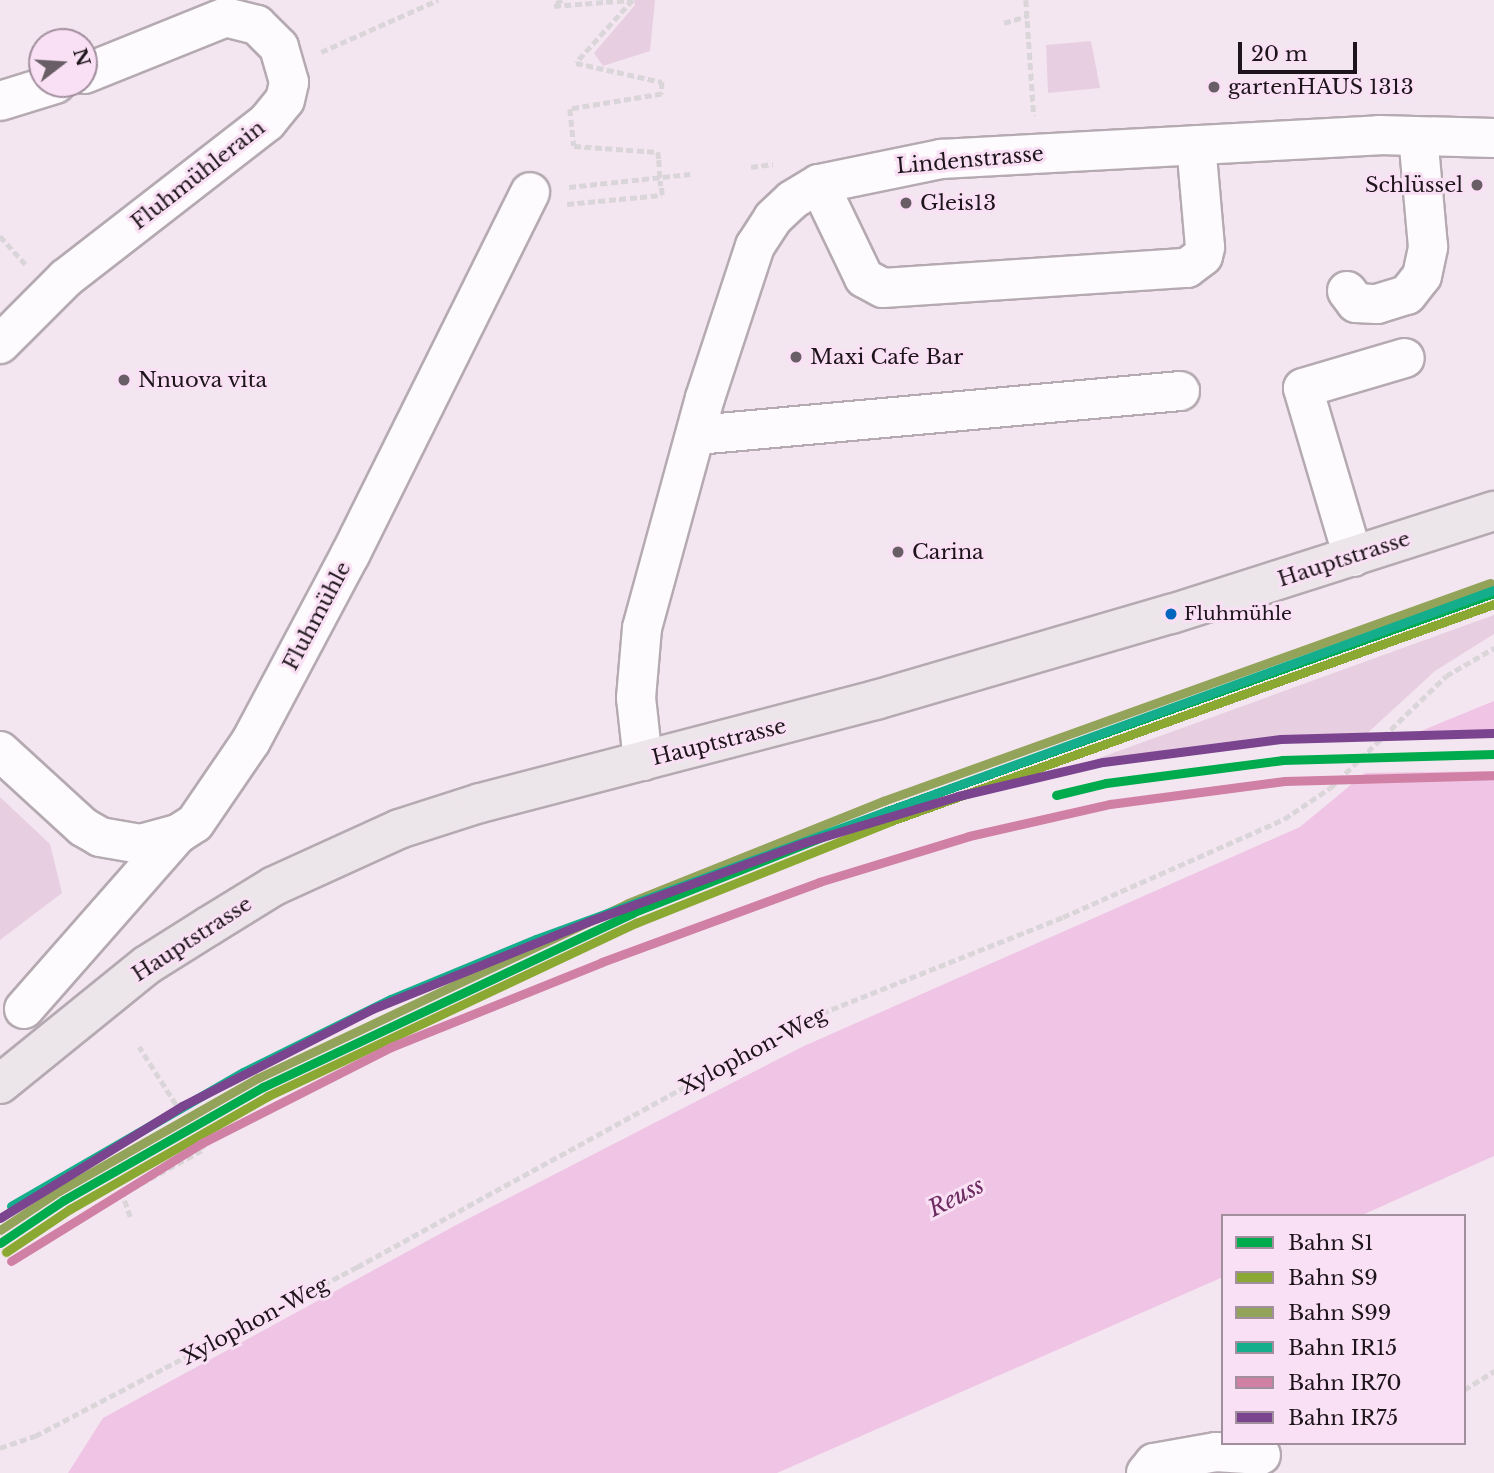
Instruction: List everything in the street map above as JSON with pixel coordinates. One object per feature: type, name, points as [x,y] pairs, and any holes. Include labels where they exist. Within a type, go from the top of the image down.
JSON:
[{"type":"main road","name":"Hauptstrasse","points":[[0,1084],[147,965],[274,886],[419,822],[876,701],[1353,557],[1494,511]]},
{"type":"street","name":"Fluhmühlerain","points":[[0,344],[66,278],[267,122],[285,100],[289,82],[279,47],[257,25],[226,17],[98,68]]},
{"type":"street","points":[[0,101],[28,92]]},
{"type":"street","points":[[1347,291],[1356,303],[1377,304],[1407,295],[1422,275],[1428,247],[1418,136]]},
{"type":"street","name":"Lindenstrasse","points":[[643,761],[635,698],[642,628],[705,398],[755,246],[773,218],[819,184],[941,159],[1418,136],[1494,138]]},
{"type":"street","points":[[819,184],[864,278],[883,288],[1187,268],[1203,256],[1205,247],[1196,145]]},
{"type":"street","name":"Fluhmühle","points":[[0,751],[83,827],[100,837],[140,844],[178,834],[209,807],[251,741],[362,530],[530,192]]},
{"type":"street","points":[[1353,557],[1303,388],[1405,358]]},
{"type":"street","points":[[697,435],[1180,391]]},
{"type":"street","points":[[24,1009],[178,834]]},
{"type":"street","points":[[1146,1473],[1154,1463],[1216,1452],[1268,1457]]},
{"type":"path","points":[[312,57],[438,0]]},
{"type":"path","points":[[562,0],[554,6],[632,0]]},
{"type":"path","points":[[530,192],[570,205],[662,195],[658,152],[574,146],[570,109],[662,94],[662,82],[576,63],[632,0]]},
{"type":"path","points":[[1026,0],[1032,97]]},
{"type":"path","points":[[1004,23],[1027,16]]},
{"type":"path","points":[[530,192],[690,174]]},
{"type":"path","points":[[0,236],[19,257]]},
{"type":"path","name":"Xylophon-Weg","points":[[0,1448],[35,1436],[357,1267],[812,1017],[1063,917],[1284,819],[1330,789],[1446,676],[1494,648]]},
{"type":"path","points":[[130,1217],[122,1194],[204,1149],[139,1047]]},
{"type":"path","points":[[1466,1389],[1494,1371]]},
{"type":"shaded area","points":[[634,0],[655,0],[650,51],[603,66],[594,53],[635,5]]},
{"type":"shaded area","points":[[1091,41],[1100,88],[1048,93],[1046,45]]},
{"type":"shaded area","points":[[1494,615],[1494,634],[1435,671],[1361,739],[1239,742],[1066,770]]},
{"type":"shaded area","points":[[0,797],[50,844],[62,893],[0,940]]},
{"type":"water","name":"Reuss","points":[[1494,701],[1494,1156],[1364,1214],[1221,1214],[1221,1278],[777,1473],[68,1473],[103,1418],[458,1224],[804,1046],[1300,827],[1411,735]]},
{"type":"pier","points":[[1494,738],[1494,771],[1360,773],[1401,739]]},
{"type":"rail line","name":"S99","points":[[0,1230],[59,1191],[258,1078],[628,903],[883,801],[1490,583]]},
{"type":"rail line","name":"IR15","points":[[11,1206],[243,1072],[391,999],[536,939],[1494,590]]},
{"type":"rail line","name":"S1","points":[[0,1243],[64,1200],[263,1087],[632,913],[887,811],[1494,593]]},
{"type":"rail line","name":"S9","points":[[6,1252],[70,1209],[268,1096],[636,923],[891,821],[1494,604]]},
{"type":"rail line","name":"IR75","points":[[0,1218],[182,1106],[372,1009],[587,922],[806,842],[958,796],[1103,762],[1281,739],[1493,733]]},
{"type":"rail line","name":"S1","points":[[1056,795],[1106,783],[1282,760],[1494,754]]},
{"type":"rail line","name":"IR70","points":[[11,1261],[202,1143],[391,1047],[602,962],[819,882],[969,836],[1110,804],[1284,781],[1494,775]]},
{"type":"place","name":"gartenHAUS 1313","points":[[1214,87]]},
{"type":"place","name":"Schlüssel","points":[[1477,185]]},
{"type":"place","name":"Gleis13","points":[[906,203]]},
{"type":"place","name":"Maxi Cafe Bar","points":[[796,357]]},
{"type":"place","name":"Nnuova vita","points":[[124,380]]},
{"type":"place","name":"Carina","points":[[898,552]]},
{"type":"place","name":"Fluhmühle","points":[[1171,614]]}]
